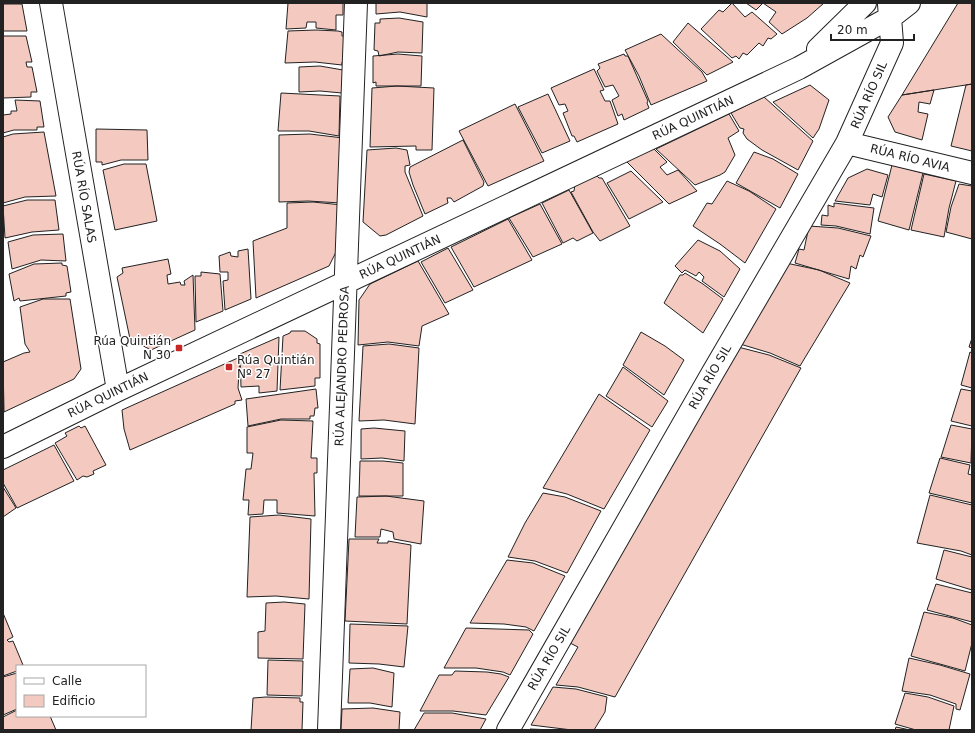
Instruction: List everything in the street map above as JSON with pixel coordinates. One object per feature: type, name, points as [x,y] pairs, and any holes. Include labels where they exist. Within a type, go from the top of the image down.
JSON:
[{"type":"street","name":"RÚA RÍO SALAS","points":[[51,3],[118,390]]},
{"type":"street","name":"RÚA ALEJANDRO PEDROSA","points":[[329,730],[356,3]]},
{"type":"street","name":"RÚA QUINTIÁN","points":[[799,68],[865,3]]},
{"type":"street","points":[[890,10],[909,3]]},
{"type":"street","name":"RÚA QUINTIÁN","points":[[3,447],[118,390],[799,68],[890,10]]},
{"type":"street","name":"RÚA RÍO SIL","points":[[508,730],[712,374],[847,143],[892,43],[890,10]]},
{"type":"street","name":"RÚA RÍO AVIA","points":[[847,143],[972,173]]},
{"type":"building","points":[[288,3],[343,3],[343,15],[336,15],[336,30],[316,28],[316,22],[307,22],[306,28],[286,29]]},
{"type":"building","points":[[376,3],[427,3],[427,17],[400,12],[376,14]]},
{"type":"building","points":[[732,3],[745,17],[752,12],[777,34],[771,39],[768,38],[763,46],[759,43],[747,55],[743,53],[739,59],[736,56],[732,58],[701,29],[719,10],[723,12]]},
{"type":"building","points":[[746,3],[763,3],[756,10]]},
{"type":"building","points":[[763,3],[824,3],[807,18],[782,34],[769,22],[776,12]]},
{"type":"building","points":[[958,3],[972,3],[972,84],[902,95]]},
{"type":"building","points":[[3,4],[22,4],[27,31],[3,31]]},
{"type":"building","points":[[399,18],[423,22],[422,53],[398,52],[379,56],[378,51],[374,50],[375,23],[380,23],[380,19]]},
{"type":"building","points":[[688,23],[733,62],[707,75],[673,42]]},
{"type":"building","points":[[288,31],[338,31],[342,32],[342,36],[346,36],[346,63],[342,62],[342,65],[315,62],[285,63]]},
{"type":"building","points":[[661,34],[702,72],[707,81],[651,105],[639,76],[625,50]]},
{"type":"building","points":[[3,36],[26,36],[32,62],[26,62],[27,67],[32,67],[37,92],[31,92],[31,97],[3,98]]},
{"type":"building","points":[[398,54],[422,56],[421,86],[376,86],[376,82],[373,83],[373,56]]},
{"type":"building","points":[[624,54],[625,56],[628,56],[648,101],[647,103],[649,108],[624,120],[622,114],[618,116],[612,100],[619,96],[613,85],[605,87],[597,71],[600,68],[598,64]]},
{"type":"building","points":[[320,66],[343,70],[342,93],[320,91],[299,92],[299,67]]},
{"type":"building","points":[[594,69],[604,90],[600,91],[605,101],[610,101],[618,124],[577,142],[574,136],[572,136],[563,113],[568,111],[565,104],[559,105],[551,88]]},
{"type":"building","points":[[972,84],[972,151],[951,146],[966,85]]},
{"type":"building","points":[[810,85],[829,100],[819,129],[813,138],[773,102]]},
{"type":"building","points":[[397,86],[434,88],[432,150],[416,150],[416,146],[370,147],[372,88]]},
{"type":"building","points":[[934,90],[930,104],[919,102],[918,112],[928,114],[922,140],[895,132],[888,117],[902,95]]},
{"type":"building","points":[[281,93],[340,96],[339,136],[309,131],[278,131]]},
{"type":"building","points":[[548,94],[570,141],[542,153],[518,107]]},
{"type":"building","points":[[764,97],[813,141],[798,170],[762,150],[747,139],[743,133],[744,129],[740,128],[731,113]]},
{"type":"building","points":[[15,100],[40,101],[44,127],[37,127],[37,130],[14,130],[3,133],[3,115],[11,114],[11,111],[17,111]]},
{"type":"building","points":[[515,104],[544,161],[488,186],[459,131]]},
{"type":"building","points":[[729,114],[739,131],[728,138],[735,155],[725,172],[720,175],[695,185],[656,149]]},
{"type":"building","points":[[96,129],[147,130],[148,160],[121,160],[102,165],[102,162],[96,162]]},
{"type":"building","points":[[44,132],[56,196],[25,197],[3,203],[3,137],[13,134]]},
{"type":"building","points":[[310,134],[343,138],[341,203],[308,201],[279,202],[279,135]]},
{"type":"building","points":[[463,140],[484,182],[483,186],[454,202],[451,198],[447,198],[448,203],[425,214],[413,185],[409,172],[410,167]]},
{"type":"building","points":[[396,148],[407,150],[410,165],[405,166],[405,172],[423,216],[386,235],[380,236],[363,222],[367,150]]},
{"type":"building","points":[[653,148],[667,162],[660,167],[667,175],[678,170],[697,191],[669,204],[626,161]]},
{"type":"building","points":[[754,152],[773,159],[798,174],[780,208],[736,183]]},
{"type":"building","points":[[124,164],[146,164],[157,221],[115,230],[103,170]]},
{"type":"building","points":[[892,165],[923,173],[909,230],[878,221]]},
{"type":"building","points":[[867,169],[888,175],[882,197],[873,194],[870,205],[835,201],[848,178]]},
{"type":"building","points":[[631,171],[663,202],[629,219],[607,183]]},
{"type":"building","points":[[924,174],[956,181],[944,237],[911,230]]},
{"type":"building","points":[[597,176],[602,178],[630,226],[600,241],[593,232],[571,192],[574,191],[575,184]]},
{"type":"building","points":[[727,181],[749,191],[776,209],[745,263],[693,226],[707,203],[712,204]]},
{"type":"building","points":[[959,184],[972,186],[972,239],[946,232],[951,207]]},
{"type":"building","points":[[569,190],[593,233],[577,241],[573,238],[563,243],[542,203]]},
{"type":"building","points":[[27,200],[55,200],[59,230],[32,232],[5,238],[3,206]]},
{"type":"building","points":[[313,202],[342,205],[339,246],[329,266],[256,298],[253,241],[287,228],[287,203]]},
{"type":"building","points":[[834,203],[874,208],[870,234],[836,226],[821,225],[822,215],[828,216],[828,205],[834,207]]},
{"type":"building","points":[[540,204],[562,244],[533,257],[509,218]]},
{"type":"building","points":[[508,219],[532,260],[474,287],[451,247]]},
{"type":"building","points":[[809,226],[838,228],[871,236],[863,257],[860,255],[856,269],[851,266],[849,279],[795,263],[799,249],[804,250]]},
{"type":"building","points":[[63,234],[66,261],[41,260],[12,269],[8,242],[33,235]]},
{"type":"building","points":[[698,240],[720,251],[740,269],[724,297],[702,281],[704,277],[699,272],[696,276],[685,270],[682,273],[675,266]]},
{"type":"building","points":[[448,248],[473,290],[445,303],[421,262]]},
{"type":"building","points":[[248,249],[251,299],[225,310],[223,281],[228,280],[228,272],[220,272],[219,256],[230,252],[231,256],[238,257],[238,251]]},
{"type":"building","points":[[168,259],[171,274],[167,275],[168,284],[180,282],[181,285],[185,285],[184,281],[193,275],[195,330],[151,350],[130,339],[117,277],[123,273],[122,268]]},
{"type":"building","points":[[418,261],[449,314],[422,326],[419,346],[388,342],[358,345],[359,300],[370,284]]},
{"type":"building","points":[[62,263],[62,265],[67,266],[71,292],[66,293],[66,296],[20,301],[19,298],[14,301],[9,274],[34,264]]},
{"type":"building","points":[[786,263],[819,270],[850,283],[800,366],[770,353],[740,344]]},
{"type":"building","points":[[201,272],[220,274],[223,311],[196,322],[195,276],[201,276]]},
{"type":"building","points":[[685,273],[723,299],[703,333],[664,303],[680,275]]},
{"type":"building","points":[[43,299],[70,299],[81,369],[74,379],[4,412],[3,362],[30,352],[25,344],[20,307]]},
{"type":"building","points":[[291,331],[305,331],[317,339],[317,343],[320,344],[320,378],[315,378],[315,386],[280,390],[283,336]]},
{"type":"building","points":[[641,332],[665,346],[684,360],[664,395],[623,365]]},
{"type":"building","points":[[279,337],[277,391],[259,393],[259,386],[241,387],[240,354]]},
{"type":"building","points":[[972,338],[972,348],[969,347]]},
{"type":"building","points":[[389,344],[419,348],[415,424],[384,420],[359,421],[363,346]]},
{"type":"building","points":[[738,347],[769,355],[801,368],[615,697],[578,687],[556,685],[578,647],[570,643]]},
{"type":"building","points":[[970,352],[972,353],[972,388],[961,385]]},
{"type":"building","points":[[240,357],[238,388],[242,400],[235,401],[235,404],[130,450],[124,429],[122,410]]},
{"type":"building","points":[[623,367],[668,401],[652,427],[606,396]]},
{"type":"building","points":[[316,389],[318,408],[315,408],[314,416],[310,416],[310,419],[281,419],[248,426],[246,399]]},
{"type":"building","points":[[961,389],[972,391],[972,426],[951,421]]},
{"type":"building","points":[[599,394],[650,430],[604,509],[567,494],[543,488]]},
{"type":"building","points":[[281,420],[313,421],[311,458],[317,458],[317,473],[314,473],[315,516],[277,513],[277,500],[264,500],[263,514],[248,515],[249,500],[243,500],[246,469],[251,469],[253,453],[247,453],[247,427]]},
{"type":"building","points":[[951,425],[972,429],[971,463],[941,457]]},
{"type":"building","points":[[79,426],[81,428],[85,426],[106,465],[93,471],[94,474],[87,477],[83,476],[77,480],[55,443],[67,436],[65,433]]},
{"type":"building","points":[[374,428],[405,431],[404,461],[382,458],[361,459],[361,429]]},
{"type":"building","points":[[54,445],[74,481],[17,508],[3,483],[3,470]]},
{"type":"building","points":[[940,458],[970,465],[968,474],[972,475],[972,503],[929,493]]},
{"type":"building","points":[[360,461],[403,463],[403,496],[359,496]]},
{"type":"building","points":[[3,487],[16,508],[3,517]]},
{"type":"building","points":[[543,493],[565,497],[601,511],[567,573],[535,561],[508,557],[525,523]]},
{"type":"building","points":[[930,495],[972,505],[972,555],[961,551],[917,543]]},
{"type":"building","points":[[386,496],[424,501],[421,544],[394,539],[393,532],[381,529],[380,537],[355,537],[357,497]]},
{"type":"building","points":[[279,515],[311,519],[309,599],[276,596],[247,597],[250,517]]},
{"type":"building","points":[[349,539],[379,539],[377,543],[388,543],[388,541],[411,545],[407,624],[345,621]]},
{"type":"building","points":[[944,550],[972,557],[972,590],[936,579]]},
{"type":"building","points":[[507,560],[533,563],[565,576],[534,631],[526,627],[504,624],[470,623]]},
{"type":"building","points":[[936,584],[972,593],[972,622],[927,610]]},
{"type":"building","points":[[284,602],[305,604],[303,659],[258,658],[258,632],[265,631],[266,603]]},
{"type":"building","points":[[924,612],[953,618],[972,625],[972,643],[965,671],[911,656]]},
{"type":"building","points":[[3,613],[13,637],[7,640],[9,642],[13,641],[23,665],[16,665],[16,671],[3,676]]},
{"type":"building","points":[[350,624],[408,626],[404,667],[349,663]]},
{"type":"building","points":[[466,628],[529,630],[533,634],[510,675],[503,672],[476,668],[444,668]]},
{"type":"building","points":[[909,658],[970,674],[960,710],[956,709],[956,704],[930,695],[902,691]]},
{"type":"building","points":[[268,660],[303,661],[302,696],[267,695]]},
{"type":"building","points":[[373,668],[394,673],[392,707],[370,703],[348,703],[350,669]]},
{"type":"building","points":[[455,671],[487,672],[509,677],[486,715],[453,711],[420,711],[439,675],[452,675]]},
{"type":"building","points":[[16,673],[16,709],[3,715],[3,677]]},
{"type":"building","points":[[553,687],[576,689],[607,697],[605,712],[594,730],[572,730],[531,725]]},
{"type":"building","points":[[905,693],[928,697],[954,706],[949,730],[916,730],[895,724]]},
{"type":"building","points":[[253,698],[300,698],[300,702],[303,702],[302,730],[251,730]]},
{"type":"building","points":[[373,708],[400,712],[399,730],[341,730],[342,709]]},
{"type":"building","points":[[16,710],[16,717],[50,717],[56,730],[3,730],[3,717]]},
{"type":"building","points":[[424,713],[452,713],[486,719],[480,730],[414,730]]},
{"type":"building","points":[[896,727],[910,730],[895,730]]},
{"type":"building","points":[[530,729],[555,730],[529,730]]},
{"type":"place","name":"Rúa Quintián N 30","points":[[179,348]]},
{"type":"place","name":"Rúa Quintián Nº 27","points":[[229,367]]}]
